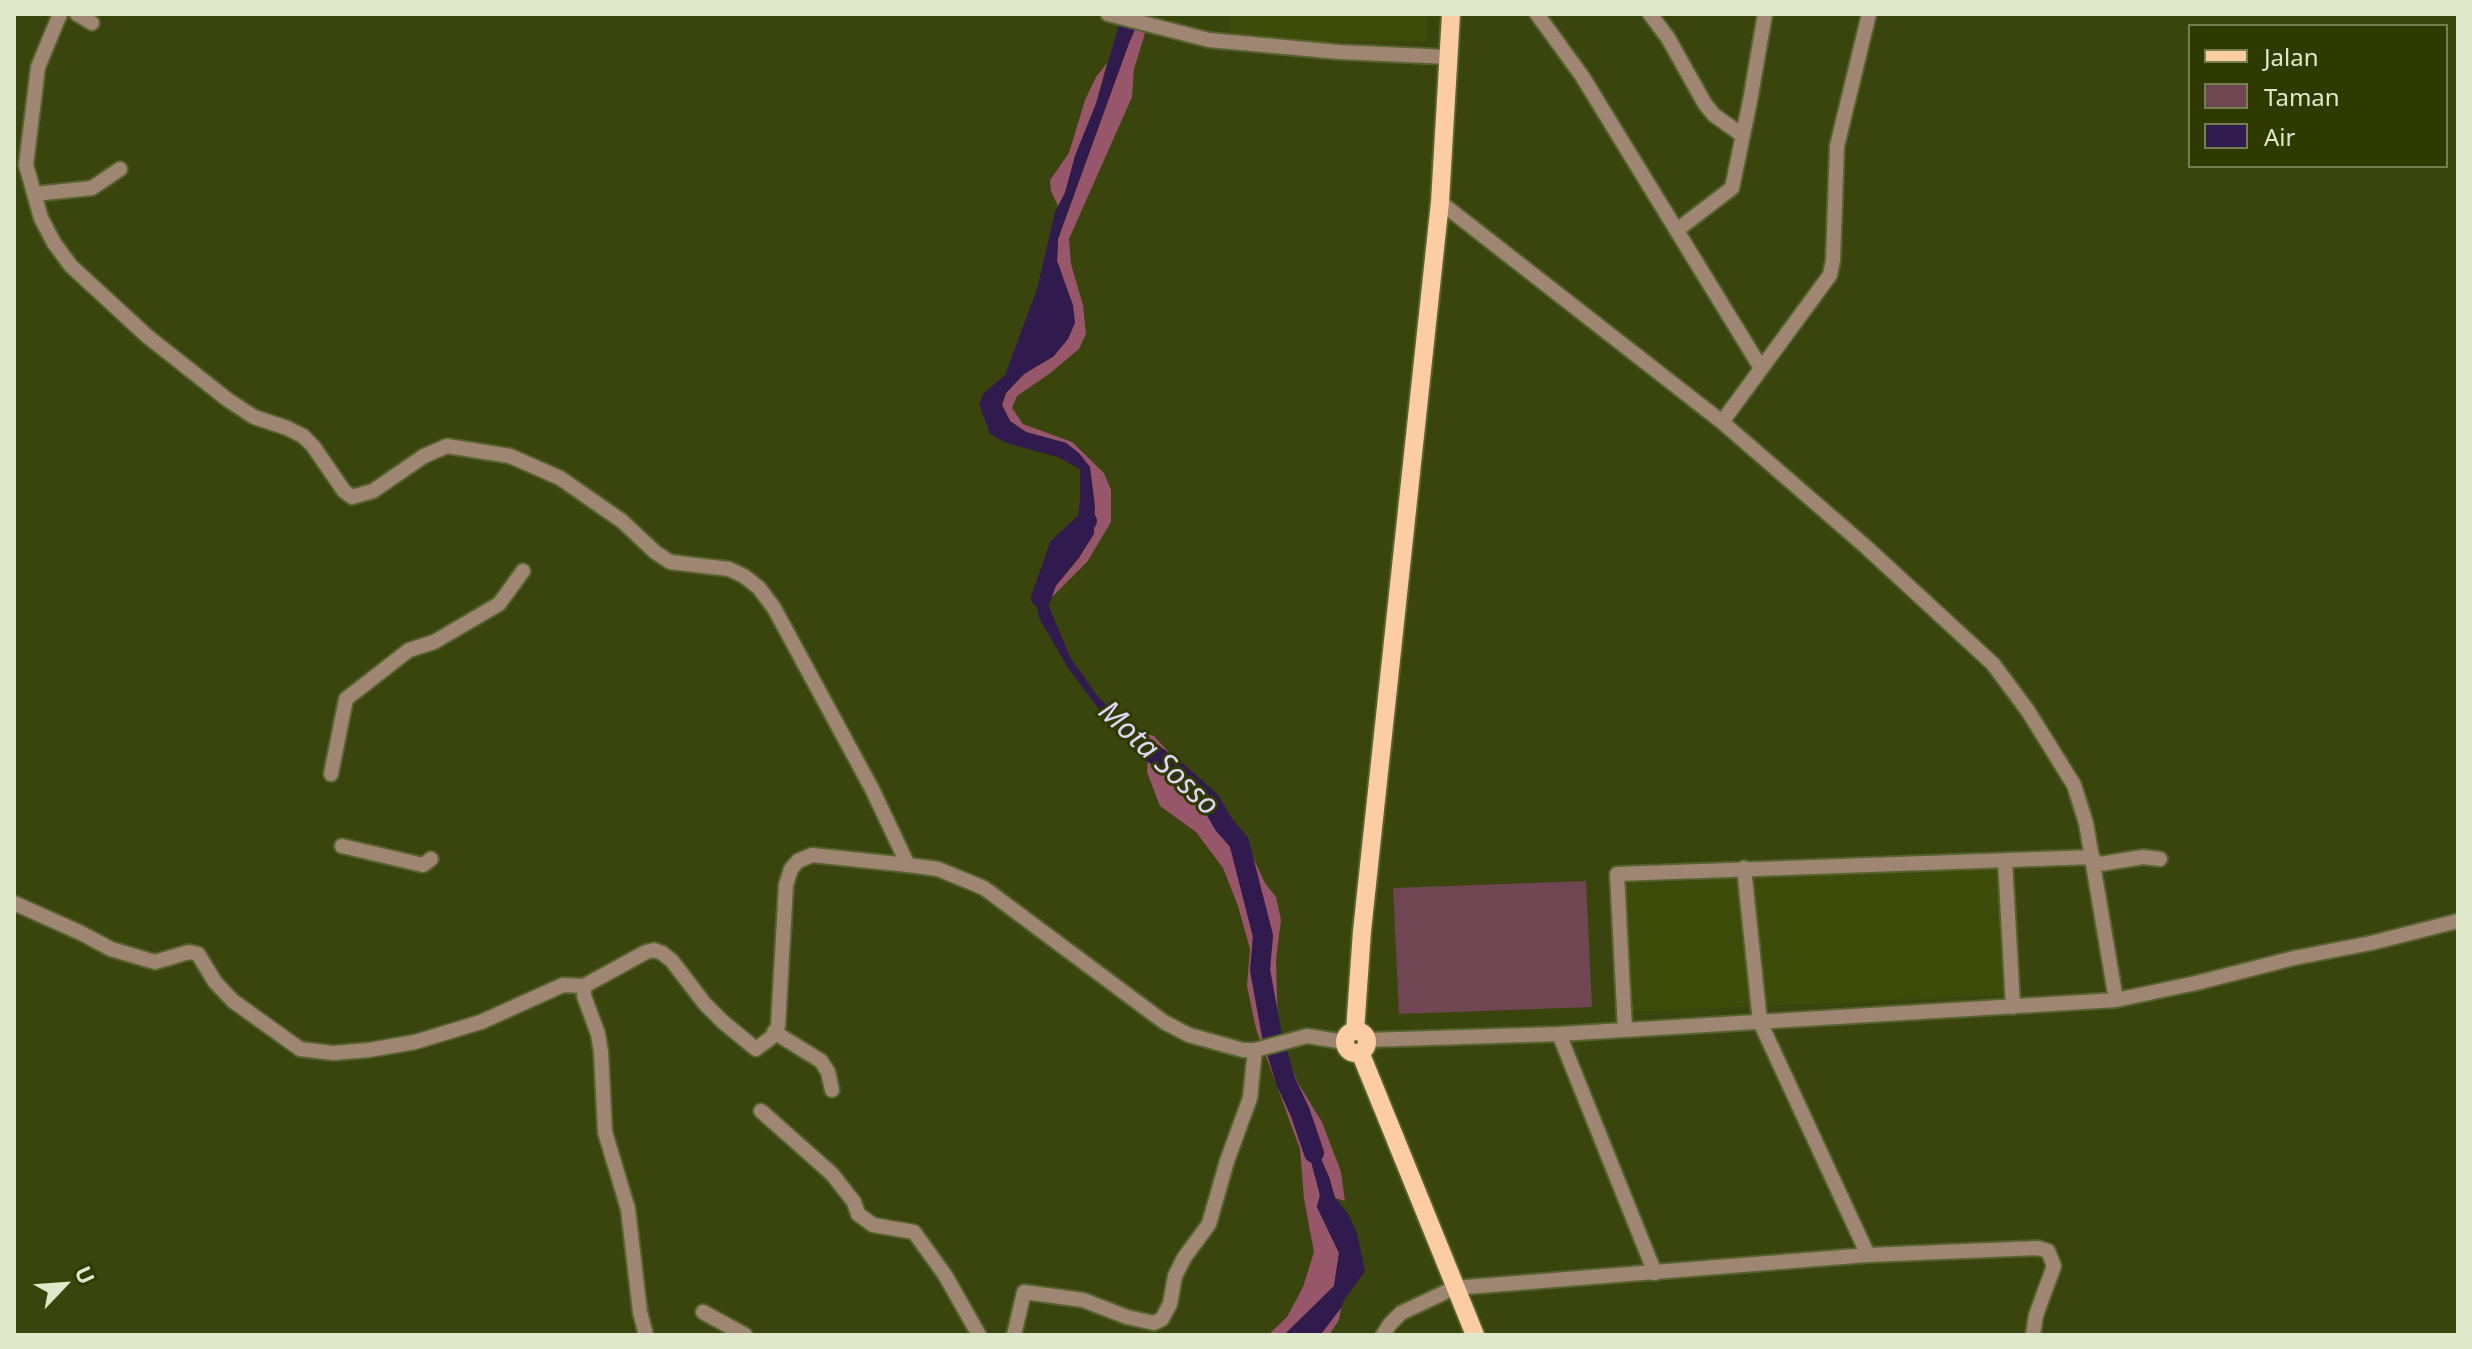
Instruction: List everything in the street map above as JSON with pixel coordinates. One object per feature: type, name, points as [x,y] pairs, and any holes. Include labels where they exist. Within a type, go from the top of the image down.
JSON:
[{"type":"main road","points":[[1451,14],[1440,202],[1362,931],[1357,1041],[1475,1335]]},
{"type":"street","points":[[60,14],[38,67],[26,165],[41,218],[71,266],[147,336],[228,400],[254,417],[303,436],[344,491],[352,497],[373,491],[414,462],[447,446],[510,456],[560,478],[622,521],[670,562],[729,569],[744,576],[759,588],[774,608],[872,789],[908,865]]},
{"type":"street","points":[[77,14],[92,23]]},
{"type":"street","points":[[1108,14],[1209,40],[1339,52],[1449,57]]},
{"type":"street","points":[[1537,14],[1582,76],[1761,368]]},
{"type":"street","points":[[1650,14],[1668,38],[1705,104],[1714,115],[1742,135]]},
{"type":"street","points":[[1677,230],[1732,188],[1765,14]]},
{"type":"street","points":[[1722,422],[1830,275],[1837,146],[1869,14]]},
{"type":"street","points":[[35,194],[92,188],[120,169]]},
{"type":"street","points":[[1440,202],[1722,422],[1865,546],[1993,664],[2028,711],[2074,785],[2094,861],[2116,1000]]},
{"type":"street","points":[[331,774],[346,699],[409,650],[434,642],[499,604],[523,571]]},
{"type":"street","points":[[342,846],[423,865],[431,859]]},
{"type":"street","points":[[14,903],[111,949],[155,962],[189,952],[198,954],[215,982],[233,1001],[300,1049],[312,1052],[369,1050],[415,1042],[481,1022],[563,985],[584,986],[654,950],[672,961],[714,1013],[756,1049],[772,1037],[778,1026],[786,885],[791,869],[798,861],[812,855],[938,869],[984,888],[1164,1022],[1189,1035],[1232,1048],[1255,1050],[1307,1036],[1357,1041],[1559,1034],[2116,1000],[2458,921]]},
{"type":"street","points":[[1625,1029],[1617,874],[2005,860],[2160,859]]},
{"type":"street","points":[[2005,860],[2013,1007]]},
{"type":"street","points":[[1744,868],[1760,1022],[1868,1255]]},
{"type":"street","points":[[584,986],[584,996],[598,1034],[605,1132],[628,1209],[640,1312],[646,1335]]},
{"type":"street","points":[[774,1032],[821,1061],[828,1072],[832,1090]]},
{"type":"street","points":[[1559,1034],[1655,1273]]},
{"type":"street","points":[[1014,1335],[1024,1292],[1083,1300],[1127,1317],[1154,1323],[1162,1319],[1170,1304],[1175,1276],[1209,1224],[1250,1098],[1255,1050]]},
{"type":"street","points":[[761,1111],[832,1174],[854,1202],[858,1214],[873,1225],[914,1232],[945,1275],[979,1335]]},
{"type":"street","points":[[1383,1335],[1401,1313],[1454,1288],[1868,1255],[2038,1248],[2048,1251],[2054,1266],[2036,1315],[2033,1335]]},
{"type":"street","points":[[703,1312],[745,1335]]},
{"type":"shaded area","points":[[1142,14],[1151,14],[1134,69],[1132,97],[1069,239],[1071,264],[1083,305],[1086,334],[1079,349],[1017,396],[1012,408],[1023,424],[1072,442],[1104,473],[1111,490],[1111,522],[1087,562],[1047,602],[1054,588],[1080,557],[1090,467],[1066,443],[1026,432],[1010,421],[1002,405],[1006,393],[1024,374],[1054,356],[1063,277],[1057,261],[1058,239]]},
{"type":"shaded area","points":[[1230,14],[1427,14],[1427,41],[1231,43]]},
{"type":"shaded area","points":[[1107,63],[1096,104],[1058,206],[1050,180],[1069,153],[1085,100]]},
{"type":"shaded area","points":[[1138,732],[1154,736],[1194,780],[1211,793],[1241,832],[1265,883],[1276,897],[1281,920],[1276,959],[1278,1032],[1298,1083],[1322,1122],[1341,1172],[1345,1201],[1335,1198],[1310,1134],[1302,1128],[1320,1195],[1317,1207],[1339,1253],[1334,1286],[1284,1335],[1268,1335],[1287,1317],[1303,1287],[1314,1252],[1304,1199],[1300,1149],[1256,1029],[1247,986],[1250,949],[1238,906],[1223,868],[1196,832],[1160,806],[1147,772],[1148,756],[1170,773]]},
{"type":"shaded area","points":[[1999,866],[2006,995],[1628,1012],[1622,884]]},
{"type":"shaded area","points":[[1342,1303],[1339,1320],[1329,1335],[1303,1335]]},
{"type":"green space","points":[[1586,881],[1592,1007],[1399,1014],[1393,888]]},
{"type":"water","points":[[1122,14],[1142,14],[1058,239],[1057,261],[1073,305],[1075,323],[1068,339],[1054,356],[1024,374],[1006,393],[1002,405],[1010,421],[1026,432],[1066,443],[1090,467],[1095,506],[1094,534],[1047,602],[1071,659],[1099,698],[1156,752],[1173,775],[1104,716],[1068,668],[1039,618],[1036,602],[1039,585],[1055,567],[1078,519],[1080,469],[1058,457],[1006,443],[990,434],[979,404],[984,393],[1005,375],[1037,289],[1055,212],[1065,193],[1075,156],[1096,104]]},
{"type":"water","points":[[1302,1127],[1310,1134],[1335,1198],[1348,1214],[1357,1233],[1365,1271],[1342,1303],[1303,1335],[1284,1335],[1334,1286],[1339,1253],[1317,1207],[1320,1195]]},
{"type":"waterway","name":"Mota Sosso","points":[[1041,598],[1059,547],[1087,521]]},
{"type":"waterway","name":"Mota Sosso","points":[[1140,744],[1210,801],[1224,825],[1239,842],[1263,936],[1260,970],[1272,1036],[1314,1153]]},
{"type":"waterway","name":"Mota Sosso","points":[[1300,1335],[1311,1331],[1333,1302]]}]
